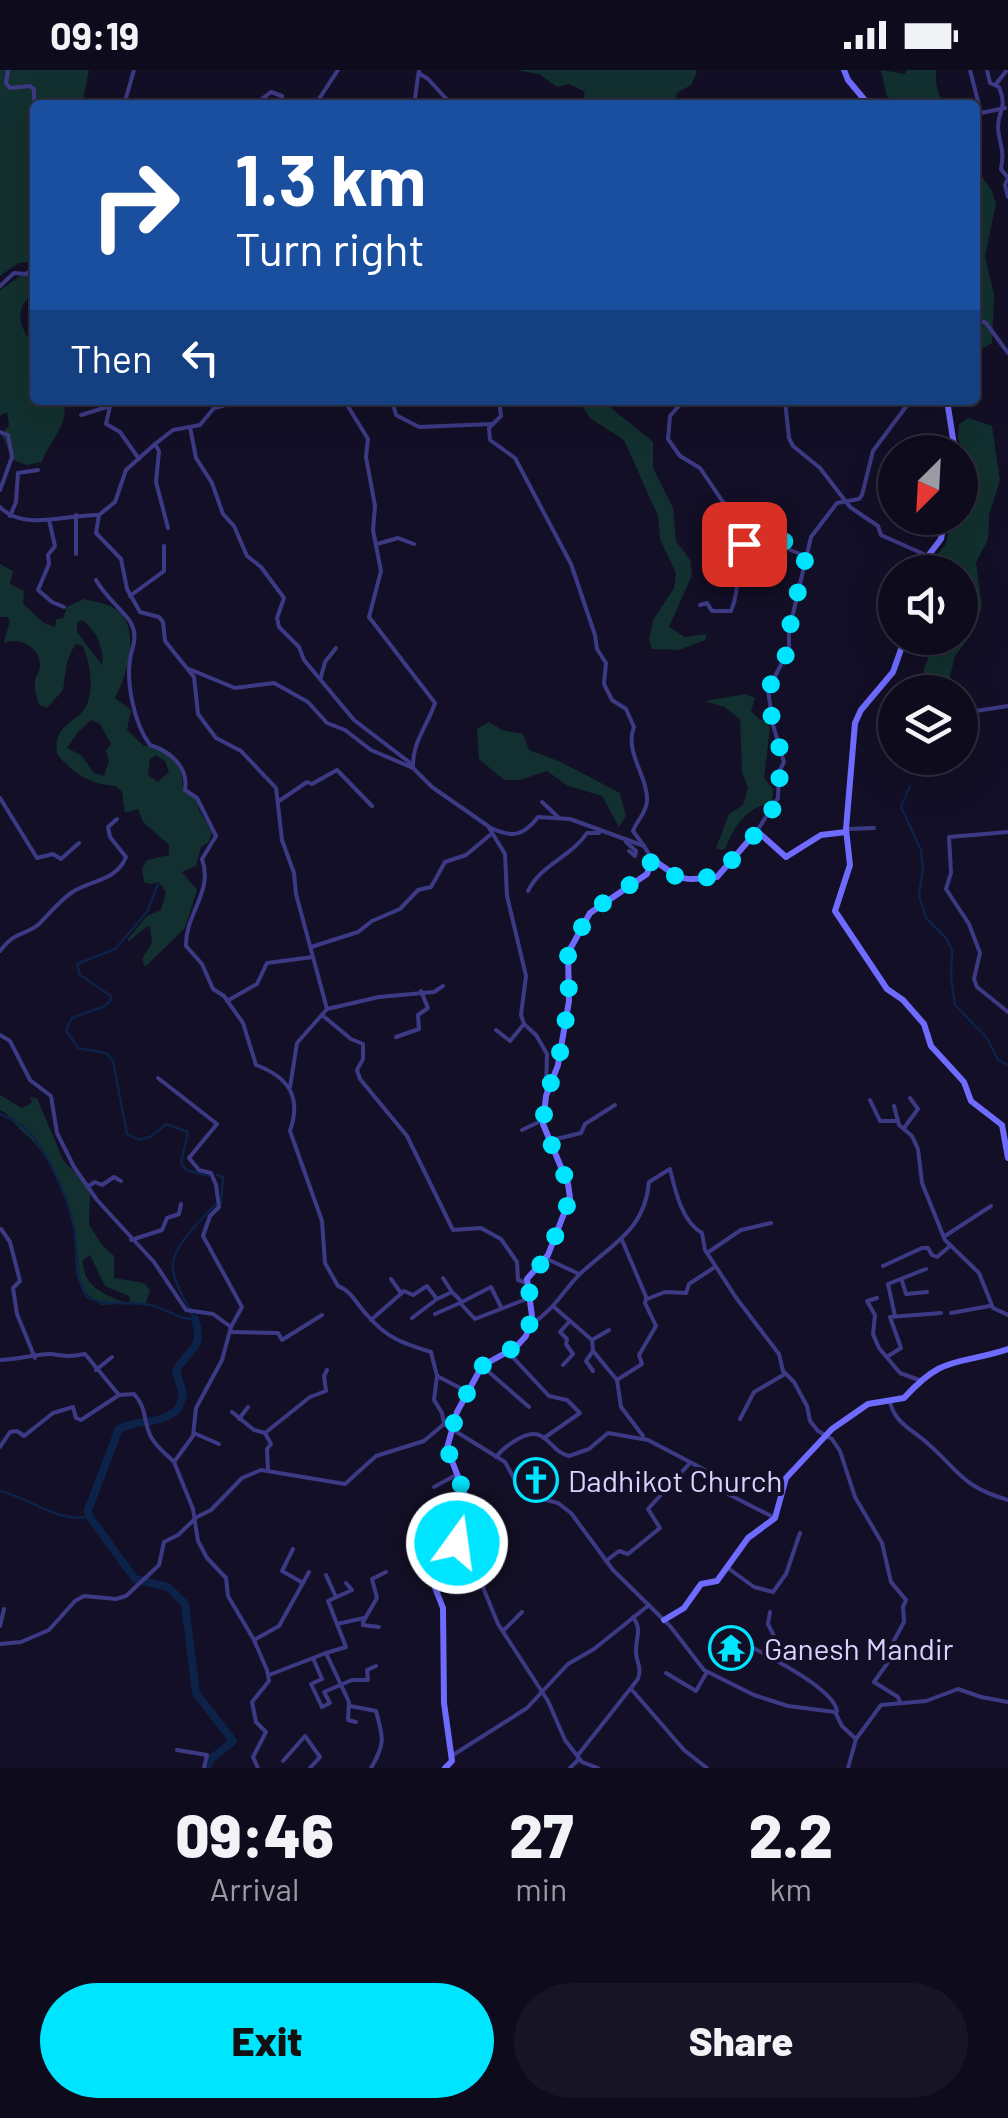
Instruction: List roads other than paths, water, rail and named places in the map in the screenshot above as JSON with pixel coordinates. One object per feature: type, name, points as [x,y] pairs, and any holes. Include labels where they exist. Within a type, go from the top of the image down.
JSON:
[{"type":"street","points":[[8,70],[6,82],[10,88],[30,86],[34,100]]},
{"type":"street","points":[[125,100],[134,70]]},
{"type":"street","points":[[318,100],[338,70]]},
{"type":"street","points":[[844,70],[865,100]]},
{"type":"street","points":[[970,70],[978,100]]},
{"type":"street","points":[[987,70],[990,82],[996,84]]},
{"type":"street","points":[[996,84],[1008,70]]},
{"type":"street","points":[[414,100],[419,72],[448,100]]},
{"type":"street","points":[[996,84],[1005,108],[998,128],[1005,151],[1000,169],[1008,178],[1008,197]]},
{"type":"street","points":[[261,100],[271,92],[282,96],[281,100]]},
{"type":"street","points":[[980,108],[981,112],[1005,108]]},
{"type":"street","points":[[0,286],[14,274],[30,271]]},
{"type":"street","points":[[980,320],[986,322],[1008,353]]},
{"type":"street","points":[[226,405],[214,408],[200,424],[173,430],[126,470],[115,502],[99,515],[96,533],[121,560],[130,596],[140,612],[159,617],[165,642],[194,677],[198,714],[216,738],[241,752],[271,779],[279,801],[282,840],[294,873],[296,894],[327,1009]]},
{"type":"street","points":[[347,405],[368,439],[366,457],[375,506],[373,530],[381,571],[370,617],[435,703],[428,724],[417,738],[413,766]]},
{"type":"street","points":[[393,405],[396,415],[419,427],[493,424]]},
{"type":"street","points":[[500,405],[501,416],[488,430],[490,440],[515,458],[571,564],[597,649],[606,663],[604,684],[612,700],[626,709],[634,727],[629,738],[646,794],[646,807],[633,831],[652,859],[667,873],[682,878],[716,877],[778,798],[779,772],[784,762],[768,690],[789,649],[789,631],[806,556],[815,530],[837,503],[862,495],[873,452],[907,405]]},
{"type":"street","points":[[680,405],[670,416],[668,439],[682,458],[700,468],[724,502],[754,530],[784,541],[790,550],[806,556]]},
{"type":"street","points":[[785,405],[793,446],[820,468],[850,507],[878,526],[881,535],[926,555]]},
{"type":"street","points":[[949,405],[953,435]]},
{"type":"street","points":[[81,414],[110,406],[106,424],[120,432],[139,459]]},
{"type":"street","points":[[190,427],[196,458],[212,483],[223,514],[234,526],[247,556],[261,567],[284,598],[278,627],[299,647],[304,660],[354,720],[413,766],[432,788],[503,833],[519,835],[538,818],[558,817],[644,846]]},
{"type":"street","points":[[0,432],[8,435],[12,452],[0,490]]},
{"type":"street","points":[[155,444],[159,451],[158,488],[168,528]]},
{"type":"street","points":[[0,462],[9,463]]},
{"type":"street","points":[[10,516],[16,502],[18,473],[38,470]]},
{"type":"street","points":[[0,506],[10,516],[48,520],[76,514],[99,515]]},
{"type":"street","points":[[76,514],[76,554]]},
{"type":"street","points":[[48,520],[55,546],[48,555],[50,564],[38,590],[64,606]]},
{"type":"street","points":[[700,606],[707,603],[712,611],[731,611],[740,589],[738,564],[744,544],[754,530]]},
{"type":"street","points":[[376,544],[398,538],[414,544]]},
{"type":"street","points":[[707,550],[744,544]]},
{"type":"street","points":[[130,596],[164,571],[164,546]]},
{"type":"street","points":[[96,580],[108,600],[132,625],[136,644],[131,653],[133,710],[140,730],[150,746],[174,756],[187,781],[185,790],[197,798],[214,830],[214,841],[202,860],[207,872],[202,886],[204,896],[186,929],[186,942],[213,989],[228,1001],[243,1023],[256,1064],[278,1074],[290,1086]]},
{"type":"street","points":[[321,678],[325,662],[336,648]]},
{"type":"street","points":[[899,655],[891,676],[865,704],[855,722],[846,831],[850,865],[836,911],[887,989],[904,1000],[920,1019],[931,1046],[962,1079],[971,1101],[1005,1124],[1008,1158]]},
{"type":"street","points":[[189,669],[235,688],[274,683],[313,706],[327,723],[345,730],[371,750],[413,766]]},
{"type":"street","points":[[978,711],[1008,706]]},
{"type":"street","points":[[279,801],[306,782],[314,783],[337,770],[372,806]]},
{"type":"street","points":[[0,798],[37,858],[48,854],[61,859],[79,843]]},
{"type":"street","points":[[542,802],[558,817]]},
{"type":"street","points":[[0,951],[16,934],[36,927],[68,896],[104,880],[125,862],[126,857],[110,837],[108,828],[116,819]]},
{"type":"street","points":[[445,1768],[453,1756],[444,1703],[442,1608],[432,1580],[447,1563],[459,1531],[472,1514],[447,1451],[466,1392],[482,1366],[524,1340],[530,1326],[529,1275],[546,1258],[565,1216],[570,1192],[543,1120],[547,1054],[524,1024],[520,1008],[526,976],[508,896],[505,854],[488,826]]},
{"type":"street","points":[[756,830],[786,857],[821,835],[874,828]]},
{"type":"street","points":[[1008,832],[949,837],[951,873],[946,889],[969,924],[980,953],[981,961],[974,973],[978,987],[1008,1012]]},
{"type":"street","points":[[311,947],[358,932],[372,921],[392,914],[418,890],[431,887],[445,862],[466,856],[492,833]]},
{"type":"street","points":[[528,892],[549,864],[580,844],[587,833],[604,833]]},
{"type":"street","points":[[622,838],[636,856],[629,851]]},
{"type":"street","points":[[546,1096],[558,1064],[569,1001],[568,953],[590,912],[646,874],[652,859]]},
{"type":"street","points":[[228,1001],[256,984],[267,963],[313,957]]},
{"type":"street","points":[[443,986],[434,992],[327,1009],[297,1043],[290,1086],[295,1118],[291,1134],[326,1239],[327,1266],[338,1286],[346,1289],[371,1320],[402,1344],[430,1352],[437,1376],[434,1400],[444,1424],[505,1462],[528,1494],[558,1503],[571,1513],[606,1561],[664,1620],[707,1672],[754,1695],[788,1706],[836,1712],[842,1726],[856,1739]]},
{"type":"street","points":[[396,1037],[419,1029],[418,1015],[428,1008],[421,992]]},
{"type":"street","points":[[322,1015],[351,1040],[364,1044],[357,1070],[360,1079],[407,1136],[453,1230],[485,1228],[501,1239],[518,1263],[518,1280],[527,1283]]},
{"type":"street","points":[[496,1030],[510,1041],[524,1024]]},
{"type":"street","points":[[0,1034],[12,1045],[30,1080],[51,1096],[56,1133],[87,1186],[192,1310],[213,1314],[231,1329],[278,1333],[282,1340],[322,1315]]},
{"type":"street","points":[[158,1078],[217,1124],[189,1158],[193,1166],[211,1173],[216,1185],[218,1207],[203,1236],[242,1307],[222,1360],[196,1408],[194,1433],[174,1462]]},
{"type":"street","points":[[904,1128],[918,1109],[910,1098]]},
{"type":"street","points":[[870,1100],[880,1121],[898,1121]]},
{"type":"street","points":[[548,1140],[581,1133],[585,1124],[616,1105]]},
{"type":"street","points":[[894,1106],[898,1121],[918,1148],[922,1183],[943,1237],[979,1274],[992,1306],[1008,1315]]},
{"type":"street","points":[[522,1130],[543,1120]]},
{"type":"street","points":[[530,1326],[554,1307],[579,1274],[622,1240],[648,1202],[650,1182],[669,1168],[683,1211],[693,1228],[702,1233],[706,1253],[773,1346],[808,1406],[810,1421],[840,1451],[855,1497],[882,1543],[891,1582],[906,1600],[902,1607],[904,1622],[891,1646],[891,1658],[874,1682],[900,1702]]},
{"type":"street","points":[[87,1186],[97,1182],[102,1185],[114,1177],[121,1181]]},
{"type":"street","points":[[131,1240],[162,1230],[168,1218],[179,1214],[181,1204]]},
{"type":"street","points":[[943,1237],[991,1206]]},
{"type":"street","points":[[706,1253],[741,1230],[771,1222]]},
{"type":"street","points":[[1,1229],[10,1242],[20,1282],[13,1288],[17,1314],[35,1358]]},
{"type":"street","points":[[618,1380],[643,1363],[639,1355],[656,1326],[622,1240]]},
{"type":"street","points":[[882,1266],[922,1248],[937,1256],[950,1246]]},
{"type":"street","points":[[546,1258],[579,1274]]},
{"type":"street","points":[[646,1298],[664,1292],[686,1293],[690,1284],[716,1266]]},
{"type":"street","points":[[895,1316],[888,1284],[926,1269]]},
{"type":"street","points":[[443,1278],[474,1320],[529,1298]]},
{"type":"street","points":[[390,1279],[401,1293]]},
{"type":"street","points":[[902,1280],[906,1294],[927,1292]]},
{"type":"street","points":[[371,1320],[406,1291],[413,1294],[427,1286],[437,1298]]},
{"type":"street","points":[[435,1314],[492,1286],[501,1307]]},
{"type":"street","points":[[412,1318],[437,1298],[452,1292]]},
{"type":"street","points":[[877,1298],[866,1302],[875,1315],[874,1337],[900,1373],[919,1380]]},
{"type":"street","points":[[951,1314],[992,1306]]},
{"type":"street","points":[[554,1307],[592,1340],[593,1351],[618,1380],[621,1407],[643,1439]]},
{"type":"street","points":[[888,1356],[901,1348],[890,1318],[941,1313]]},
{"type":"street","points":[[563,1364],[573,1354],[560,1332],[569,1322]]},
{"type":"street","points":[[592,1340],[609,1330]]},
{"type":"street","points":[[664,1620],[684,1608],[699,1586],[714,1583],[748,1538],[776,1518],[786,1478],[844,1418],[868,1404],[904,1398],[919,1380],[946,1364],[1008,1349]]},
{"type":"street","points":[[593,1351],[586,1362],[593,1371]]},
{"type":"street","points":[[508,1352],[549,1396],[567,1400],[580,1413],[544,1438]]},
{"type":"street","points":[[0,1360],[35,1358],[48,1353],[65,1359],[84,1354],[119,1395]]},
{"type":"street","points":[[96,1370],[112,1358]]},
{"type":"street","points":[[482,1366],[530,1407]]},
{"type":"street","points":[[266,1433],[310,1397],[326,1390],[327,1370]]},
{"type":"street","points":[[740,1419],[754,1392],[786,1374]]},
{"type":"street","points":[[437,1376],[466,1392]]},
{"type":"street","points":[[0,1447],[10,1432],[24,1436],[53,1412],[73,1406],[76,1418],[81,1420],[119,1395],[134,1394],[146,1410],[157,1445],[174,1462],[193,1508],[195,1532],[203,1553],[224,1574],[228,1596],[269,1675],[267,1684],[252,1702],[256,1722],[266,1732],[253,1757],[258,1768]]},
{"type":"street","points":[[890,1402],[894,1415],[962,1480],[1008,1500]]},
{"type":"street","points":[[239,1419],[248,1406]]},
{"type":"street","points":[[232,1412],[254,1430],[266,1433]]},
{"type":"street","points":[[0,1644],[20,1642],[49,1630],[80,1597],[120,1599],[160,1562],[164,1542],[231,1493],[242,1478],[268,1470],[345,1484],[376,1456],[424,1441],[444,1424]]},
{"type":"street","points":[[194,1433],[219,1444]]},
{"type":"street","points":[[266,1433],[271,1444],[267,1450],[268,1470]]},
{"type":"street","points":[[496,1457],[506,1446],[528,1435],[538,1434],[554,1450],[569,1456],[592,1448],[608,1433],[643,1439],[714,1476],[728,1494],[776,1518]]},
{"type":"street","points":[[606,1561],[619,1551],[628,1554],[660,1528],[648,1510],[690,1464]]},
{"type":"street","points":[[434,1487],[456,1474]]},
{"type":"street","points":[[728,1568],[754,1587],[772,1592],[786,1574],[800,1533]]},
{"type":"street","points":[[457,1543],[566,1740],[579,1757],[598,1768]]},
{"type":"street","points":[[293,1548],[282,1571],[303,1583]]},
{"type":"street","points":[[254,1640],[279,1626],[310,1572]]},
{"type":"street","points":[[378,1627],[363,1625],[364,1618],[377,1598],[372,1579],[386,1572]]},
{"type":"street","points":[[326,1575],[336,1597]]},
{"type":"street","points":[[269,1675],[346,1647],[328,1601],[352,1590],[346,1582]]},
{"type":"street","points":[[453,1756],[526,1708],[568,1664],[649,1606]]},
{"type":"street","points":[[0,1626],[4,1609]]},
{"type":"street","points":[[504,1630],[522,1612]]},
{"type":"street","points":[[769,1639],[774,1636],[768,1626],[770,1612]]},
{"type":"street","points":[[570,1768],[632,1690],[641,1666],[636,1649],[639,1628],[632,1617]]},
{"type":"street","points":[[338,1624],[364,1618]]},
{"type":"street","points":[[725,1636],[813,1682],[835,1701],[837,1711]]},
{"type":"street","points":[[326,1653],[350,1706],[348,1720],[356,1722]]},
{"type":"street","points":[[313,1658],[322,1679],[311,1684],[322,1707],[330,1703],[324,1692],[340,1684],[368,1680],[368,1670],[376,1666]]},
{"type":"street","points":[[666,1673],[696,1692],[707,1672]]},
{"type":"street","points":[[848,1768],[856,1739],[881,1705],[926,1701],[958,1689],[1008,1702]]},
{"type":"street","points":[[632,1690],[684,1750],[706,1768]]},
{"type":"street","points":[[350,1706],[376,1711],[383,1726],[382,1744],[371,1768]]},
{"type":"street","points":[[283,1760],[306,1736],[320,1756],[310,1768]]},
{"type":"street","points":[[177,1750],[207,1755],[204,1768]]},
{"type":"waterway","points":[[910,786],[901,807],[921,850],[919,895],[926,918],[952,950],[955,1005],[987,1038],[998,1060],[1008,1065]]},
{"type":"waterway","points":[[158,884],[147,912],[115,949],[77,964],[80,975],[111,996],[111,1000],[72,1018],[66,1030],[78,1048],[106,1053],[113,1061],[127,1134],[139,1140],[152,1136],[166,1124],[188,1132],[181,1163],[186,1170],[209,1176]]},
{"type":"waterway","points":[[0,1114],[15,1121]]},
{"type":"waterway","points":[[19,1123],[46,1156],[66,1200],[74,1227],[78,1272],[87,1297],[102,1302],[150,1305],[195,1319]]},
{"type":"waterway","points":[[217,1175],[223,1177],[221,1203]]},
{"type":"waterway","points":[[199,1222],[216,1204]]},
{"type":"waterway","points":[[194,1318],[173,1270],[177,1250],[197,1224]]},
{"type":"waterway","points":[[195,1319],[196,1344],[176,1371],[183,1394],[179,1408],[158,1420],[119,1429],[88,1510],[135,1579],[168,1587],[185,1604],[196,1693],[233,1741],[206,1768]]},
{"type":"waterway","points":[[0,1491],[55,1513],[89,1516]]},
{"type":"place","name":"Dadhikot Church","points":[[536,1480]]},
{"type":"place","name":"Ganesh Mandir","points":[[731,1648]]}]
